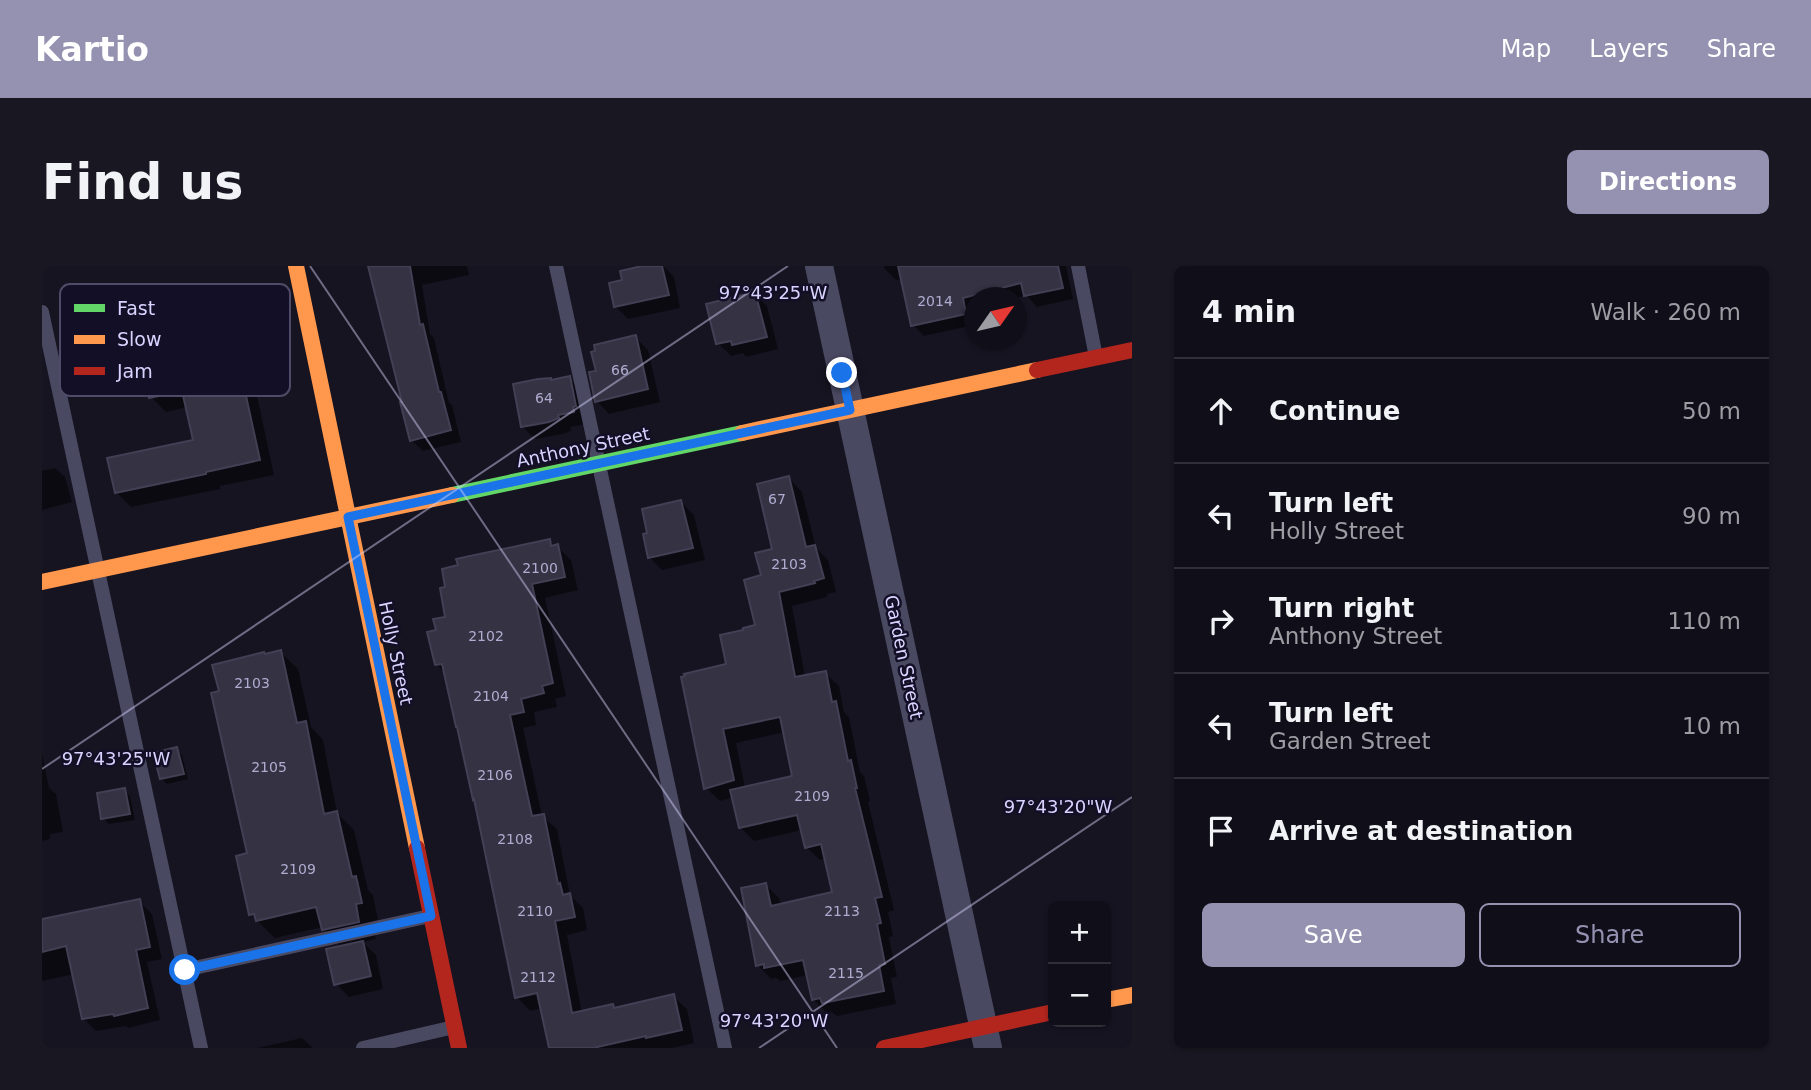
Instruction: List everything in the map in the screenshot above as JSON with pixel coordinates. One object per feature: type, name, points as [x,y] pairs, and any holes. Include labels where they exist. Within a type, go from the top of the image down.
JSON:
[{"type":"street","name":"Holly Street","points":[[296,266],[459,1048]]},
{"type":"street","name":"Garden Street","points":[[819,266],[986,1037]]},
{"type":"street","name":"Anthony Street","points":[[42,582],[1132,350]]},
{"type":"street","points":[[1111,999],[1132,995]]},
{"type":"street","points":[[884,1048],[986,1037],[1048,1014]]},
{"type":"lane","points":[[556,266],[725,1048]]},
{"type":"lane","points":[[1078,266],[1097,358]]},
{"type":"lane","points":[[42,312],[60,395]]},
{"type":"lane","points":[[60,396],[201,1048]]},
{"type":"lane","points":[[185,970],[431,916]]},
{"type":"lane","points":[[363,1048],[455,1027]]},
{"type":"building","points":[[368,266],[410,266],[420,325],[423,324],[451,430],[410,441]]},
{"type":"building","points":[[642,266],[662,266],[669,295],[614,307],[609,283],[622,280],[620,271]]},
{"type":"building","points":[[898,266],[1058,266],[1063,288],[1027,295],[1027,287],[1022,287],[1021,283],[1006,287],[964,287],[964,314],[911,326]]},
{"type":"building","points":[[755,292],[767,337],[732,345],[731,341],[716,344],[706,304]]},
{"type":"building","points":[[636,335],[648,389],[595,402],[589,372],[596,371],[591,352],[595,351],[594,345]]},
{"type":"building","points":[[570,376],[576,406],[573,407],[574,412],[558,415],[559,418],[549,422],[521,427],[513,384]]},
{"type":"building","points":[[183,396],[246,396],[260,460],[115,493],[107,458],[193,440]]},
{"type":"building","points":[[789,476],[806,547],[815,545],[824,578],[814,581],[815,583],[779,592],[795,677],[826,671],[832,702],[836,701],[848,761],[851,760],[855,788],[882,897],[875,898],[881,923],[877,924],[885,964],[879,965],[884,991],[822,1003],[820,998],[812,1000],[803,960],[764,968],[764,964],[756,966],[741,888],[766,883],[771,906],[832,892],[821,844],[805,848],[797,815],[739,828],[730,790],[792,776],[780,717],[723,729],[734,780],[704,789],[681,677],[726,664],[720,635],[755,625],[744,580],[761,575],[755,553],[772,549],[757,484]]},
{"type":"building","points":[[681,500],[693,548],[648,558],[642,509]]},
{"type":"building","points":[[550,539],[551,546],[558,544],[565,577],[532,584],[553,683],[542,686],[544,693],[521,699],[524,712],[510,715],[532,816],[544,814],[558,884],[560,883],[563,895],[570,893],[575,917],[555,921],[572,1013],[613,1004],[614,1008],[674,994],[682,1030],[593,1048],[549,1048],[537,993],[515,998],[474,799],[442,664],[435,665],[427,632],[436,630],[433,619],[445,617],[440,588],[445,587],[442,569],[458,565],[456,559]]},
{"type":"building","points":[[281,650],[297,723],[306,721],[324,814],[337,811],[352,877],[356,876],[362,903],[356,904],[359,922],[322,930],[316,907],[256,921],[254,914],[249,915],[236,856],[247,853],[211,693],[219,691],[212,665]]},
{"type":"building","points":[[177,747],[184,774],[160,779],[153,753]]},
{"type":"building","points":[[125,788],[130,814],[101,819],[97,793]]},
{"type":"building","points":[[140,899],[150,947],[136,950],[148,1008],[114,1016],[82,1019],[66,946],[42,952],[42,919]]},
{"type":"building","points":[[363,941],[371,976],[334,985],[326,949]]},
{"type":"traffic: fast","points":[[452,495],[742,433]]},
{"type":"traffic: slow","points":[[296,266],[417,848]]},
{"type":"traffic: slow","points":[[742,433],[1037,370]]},
{"type":"traffic: slow","points":[[42,582],[452,495]]},
{"type":"traffic: slow","points":[[1111,999],[1132,995]]},
{"type":"traffic: jam","points":[[1037,370],[1132,350]]},
{"type":"traffic: jam","points":[[417,848],[459,1048]]},
{"type":"traffic: jam","points":[[884,1048],[1048,1013]]},
{"type":"route","points":[[185,970],[431,916],[348,517],[850,410],[842,373]]}]
